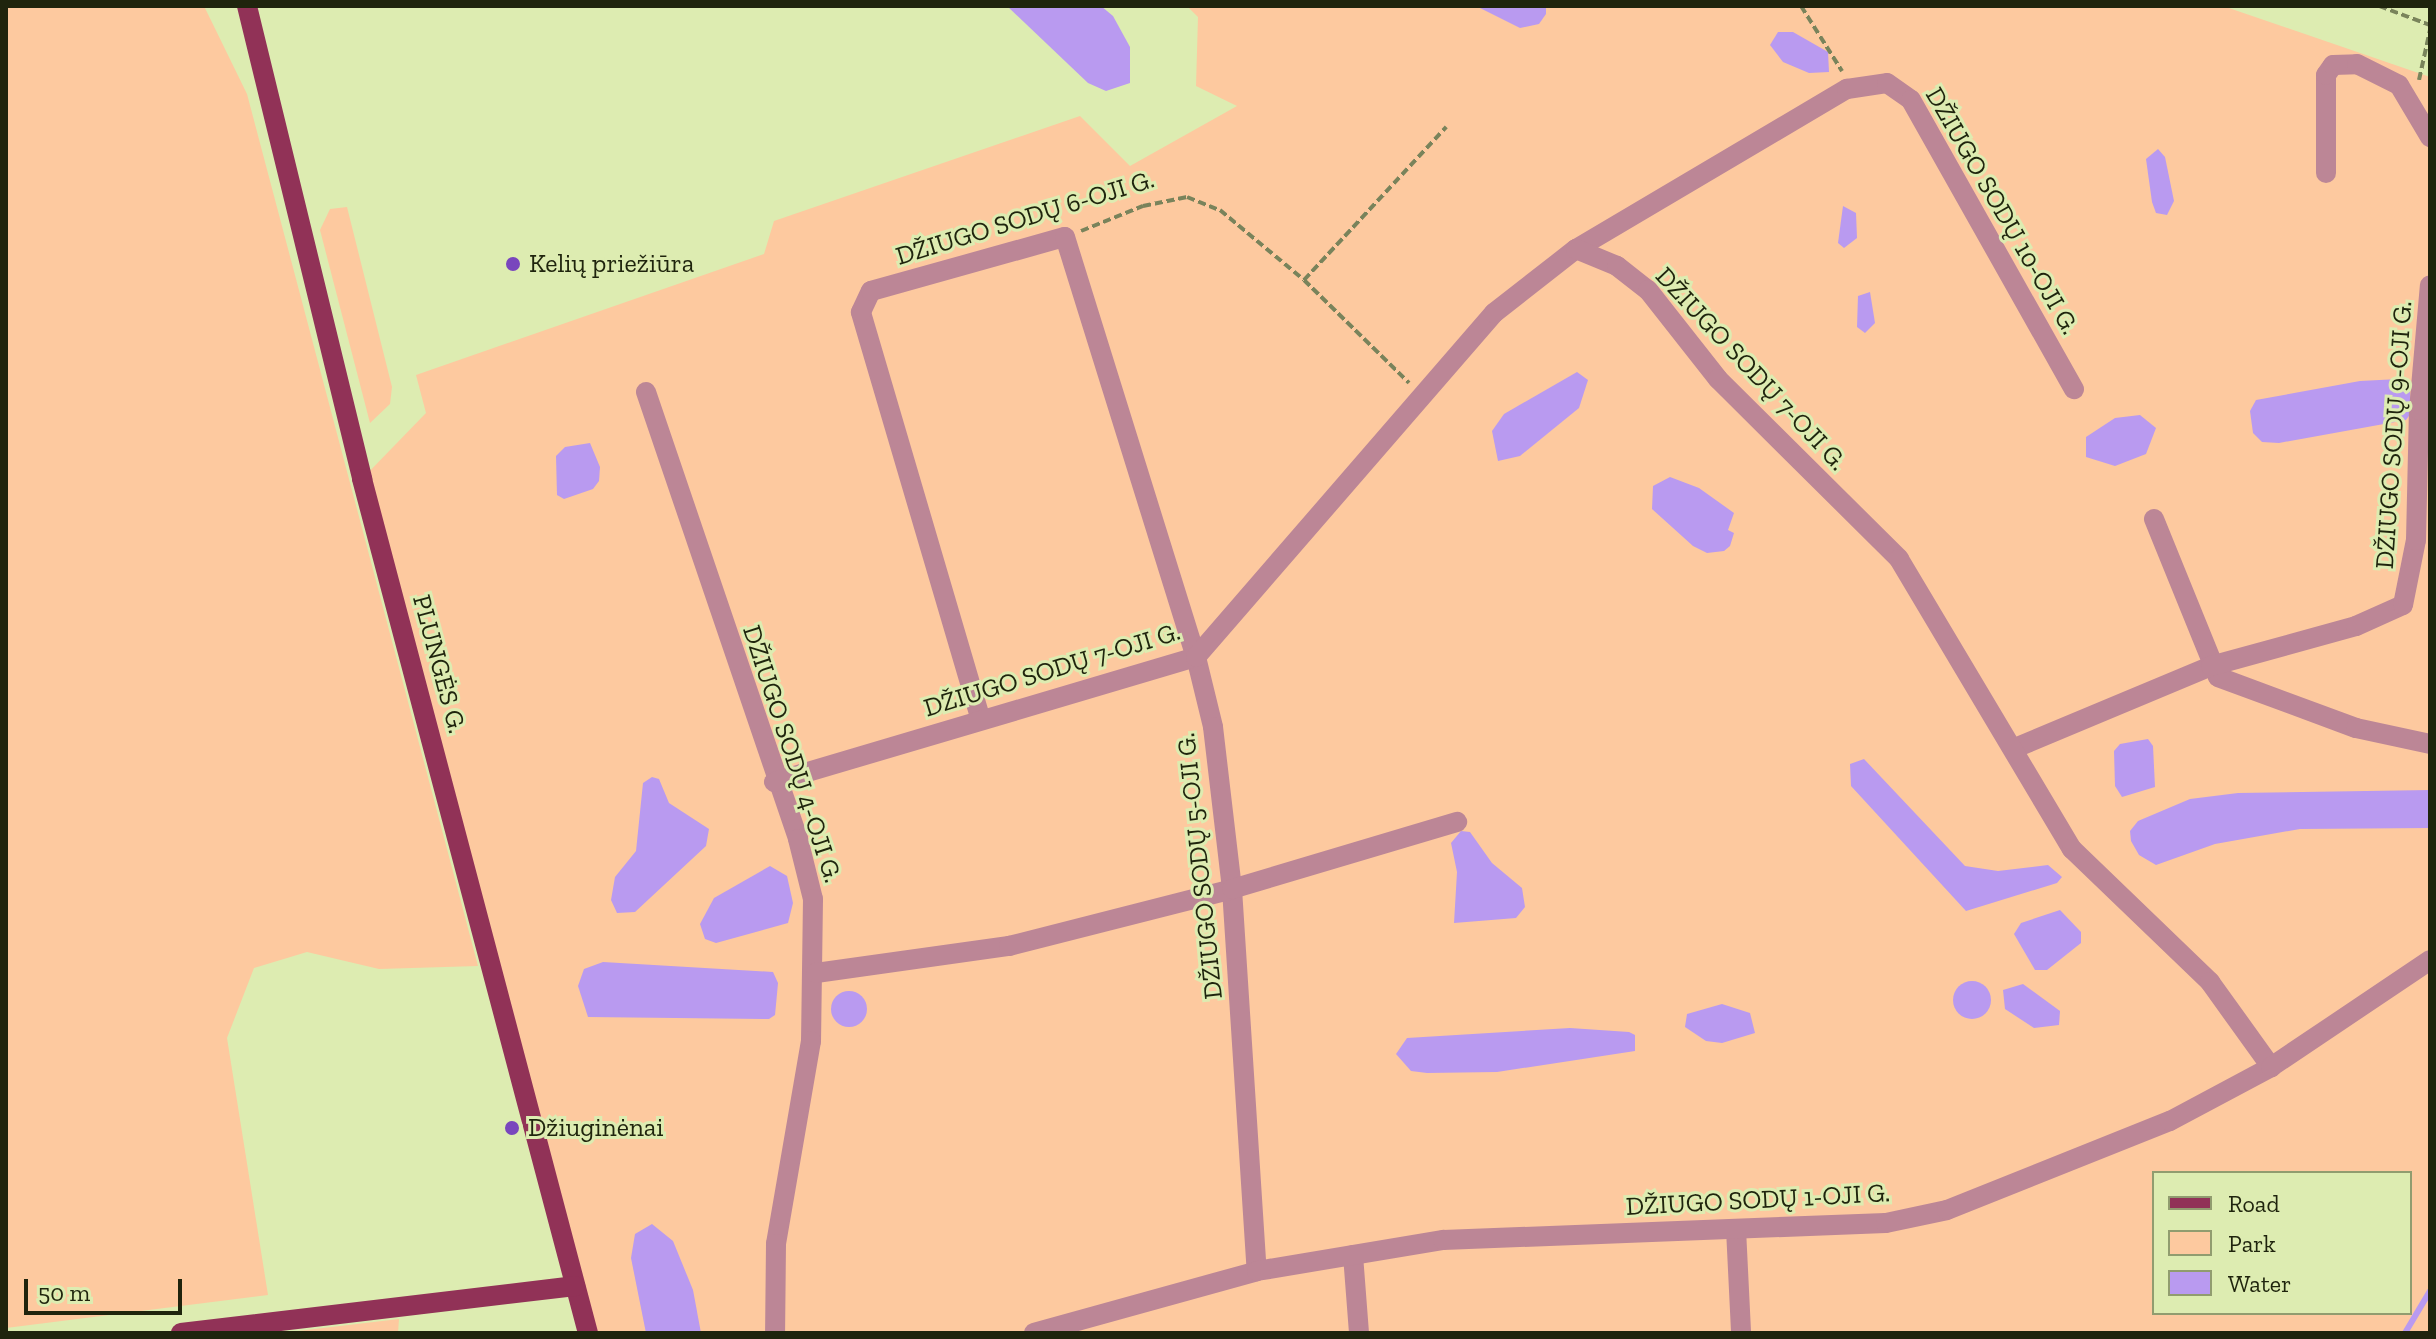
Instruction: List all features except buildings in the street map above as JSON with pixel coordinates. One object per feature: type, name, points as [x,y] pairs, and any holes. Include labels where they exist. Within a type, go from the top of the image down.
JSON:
[{"type":"main road","name":"PLUNGĖS G.","points":[[247,6],[362,479],[588,1333]]},
{"type":"main road","points":[[181,1333],[575,1286]]},
{"type":"street","points":[[2326,173],[2326,75],[2333,65],[2370,69],[2399,85],[2415,106],[2430,137]]},
{"type":"street","name":"DŽIUGO SODŲ 10-OJI G.","points":[[1576,249],[1847,89],[1887,83],[1911,100],[2074,389]]},
{"type":"street","name":"DŽIUGO SODŲ 5-OJI G.","points":[[1065,237],[1196,657],[1215,742],[1232,889],[1257,1271]]},
{"type":"street","name":"DŽIUGO SODŲ 6-OJI G.","points":[[980,717],[861,312],[871,291],[1065,237]]},
{"type":"street","name":"DŽIUGO SODŲ 7-OJI G.","points":[[774,782],[980,717],[1196,657],[1494,313],[1576,249],[1617,266],[1648,290],[1718,379],[1899,559],[2015,748],[2072,849],[2210,982],[2271,1067]]},
{"type":"street","name":"DŽIUGO SODŲ 9-OJI G.","points":[[2015,748],[2211,666],[2356,626],[2403,605],[2416,540],[2419,410],[2430,285]]},
{"type":"street","name":"DŽIUGO SODŲ 4-OJI G.","points":[[646,392],[774,782],[808,874],[816,973],[811,1041],[776,1244],[775,1333]]},
{"type":"street","points":[[2154,519],[2218,677],[2356,728],[2430,744]]},
{"type":"street","points":[[816,973],[1009,946],[1232,889],[1457,822]]},
{"type":"street","name":"DŽIUGO SODŲ 1-OJI G.","points":[[1034,1333],[1257,1271],[1443,1240],[1886,1223],[1947,1210],[2113,1147],[2271,1067],[2430,960]]},
{"type":"street","points":[[1736,1229],[1741,1333]]},
{"type":"street","points":[[1353,1255],[1359,1333]]},
{"type":"path","points":[[1801,6],[1839,61],[1847,89]]},
{"type":"path","points":[[2379,6],[2430,27],[2415,106]]},
{"type":"path","points":[[1304,280],[1446,127]]},
{"type":"path","name":"DŽIUGO SODŲ 6-OJI G.","points":[[1065,237],[1143,206],[1187,197],[1220,210],[1304,280],[1388,357],[1421,397]]},
{"type":"green space","points":[[6,6],[204,6],[247,94],[478,966],[379,969],[307,952],[254,968],[227,1038],[268,1295],[6,1328]]},
{"type":"green space","points":[[1187,6],[2223,6],[2430,77],[2430,1333],[588,1333],[362,479],[426,413],[416,375],[764,254],[774,221],[1080,116],[1130,166],[1237,106],[1196,86],[1198,17]]},
{"type":"green space","points":[[347,207],[392,387],[390,404],[370,423],[320,230],[330,209]]},
{"type":"green space","points":[[399,1319],[398,1333],[281,1333]]},
{"type":"water","points":[[1007,6],[1101,6],[1113,16],[1130,47],[1130,83],[1106,91],[1088,83]]},
{"type":"water","points":[[1476,6],[1546,6],[1546,14],[1539,24],[1520,28]]},
{"type":"water","points":[[1778,32],[1793,32],[1828,52],[1829,72],[1809,73],[1783,62],[1770,45]]},
{"type":"water","points":[[2158,149],[2165,157],[2174,201],[2167,215],[2156,213],[2146,159]]},
{"type":"water","points":[[1843,206],[1856,213],[1857,238],[1844,248],[1838,243]]},
{"type":"water","points":[[1870,292],[1875,323],[1865,333],[1857,327],[1858,296]]},
{"type":"water","points":[[1577,372],[1588,380],[1579,408],[1520,456],[1498,461],[1492,431],[1504,414]]},
{"type":"water","points":[[2360,381],[2408,381],[2410,391],[2411,413],[2406,420],[2279,443],[2262,442],[2253,433],[2250,411],[2256,400]]},
{"type":"water","points":[[2140,415],[2156,428],[2146,454],[2115,466],[2086,457],[2086,437],[2115,418]]},
{"type":"water","points":[[590,443],[600,467],[599,481],[593,489],[564,499],[557,495],[556,456],[565,447]]},
{"type":"water","points":[[1670,477],[1699,488],[1734,513],[1728,530],[1734,533],[1730,546],[1724,551],[1707,553],[1693,546],[1652,509],[1653,486]]},
{"type":"water","points":[[2148,739],[2153,746],[2155,787],[2122,797],[2115,786],[2114,751],[2120,744]]},
{"type":"water","points":[[1864,759],[1965,866],[1998,871],[2048,865],[2062,877],[2057,883],[1966,911],[1851,786],[1850,764]]},
{"type":"water","points":[[652,777],[659,779],[669,803],[709,829],[706,846],[635,912],[617,913],[611,900],[615,877],[636,851],[643,783]]},
{"type":"water","points":[[2430,790],[2430,828],[2300,829],[2215,844],[2156,865],[2139,855],[2131,841],[2130,831],[2138,821],[2190,799],[2238,793]]},
{"type":"water","points":[[1461,831],[1470,832],[1492,863],[1522,888],[1525,907],[1516,918],[1454,923],[1457,872],[1451,843]]},
{"type":"water","points":[[770,866],[787,876],[793,903],[788,923],[716,943],[705,939],[700,924],[714,898]]},
{"type":"water","points":[[2060,910],[2081,932],[2081,943],[2047,970],[2035,970],[2014,934],[2021,923]]},
{"type":"water","points":[[603,962],[773,972],[778,983],[775,1015],[769,1019],[588,1017],[578,986],[584,969]]},
{"type":"water","points":[[1972,981],[1985,987],[1991,1000],[1985,1013],[1972,1019],[1959,1013],[1953,1000],[1959,987]]},
{"type":"water","points":[[2023,984],[2060,1011],[2059,1025],[2034,1028],[2005,1009],[2003,990]]},
{"type":"water","points":[[849,991],[862,996],[867,1009],[862,1022],[849,1027],[836,1022],[831,1009],[836,996]]},
{"type":"water","points":[[1722,1004],[1750,1013],[1755,1033],[1722,1043],[1706,1041],[1685,1027],[1687,1014]]},
{"type":"water","points":[[1570,1028],[1629,1032],[1635,1035],[1635,1051],[1497,1072],[1427,1073],[1411,1071],[1396,1054],[1407,1038]]},
{"type":"water","points":[[652,1224],[673,1241],[693,1290],[701,1333],[646,1333],[631,1258],[635,1234]]},
{"type":"waterway","points":[[2405,1333],[2430,1291]]},
{"type":"place","name":"Kelių priežiūra","points":[[513,264]]},
{"type":"place","name":"Džiuginėnai","points":[[512,1128]]}]
